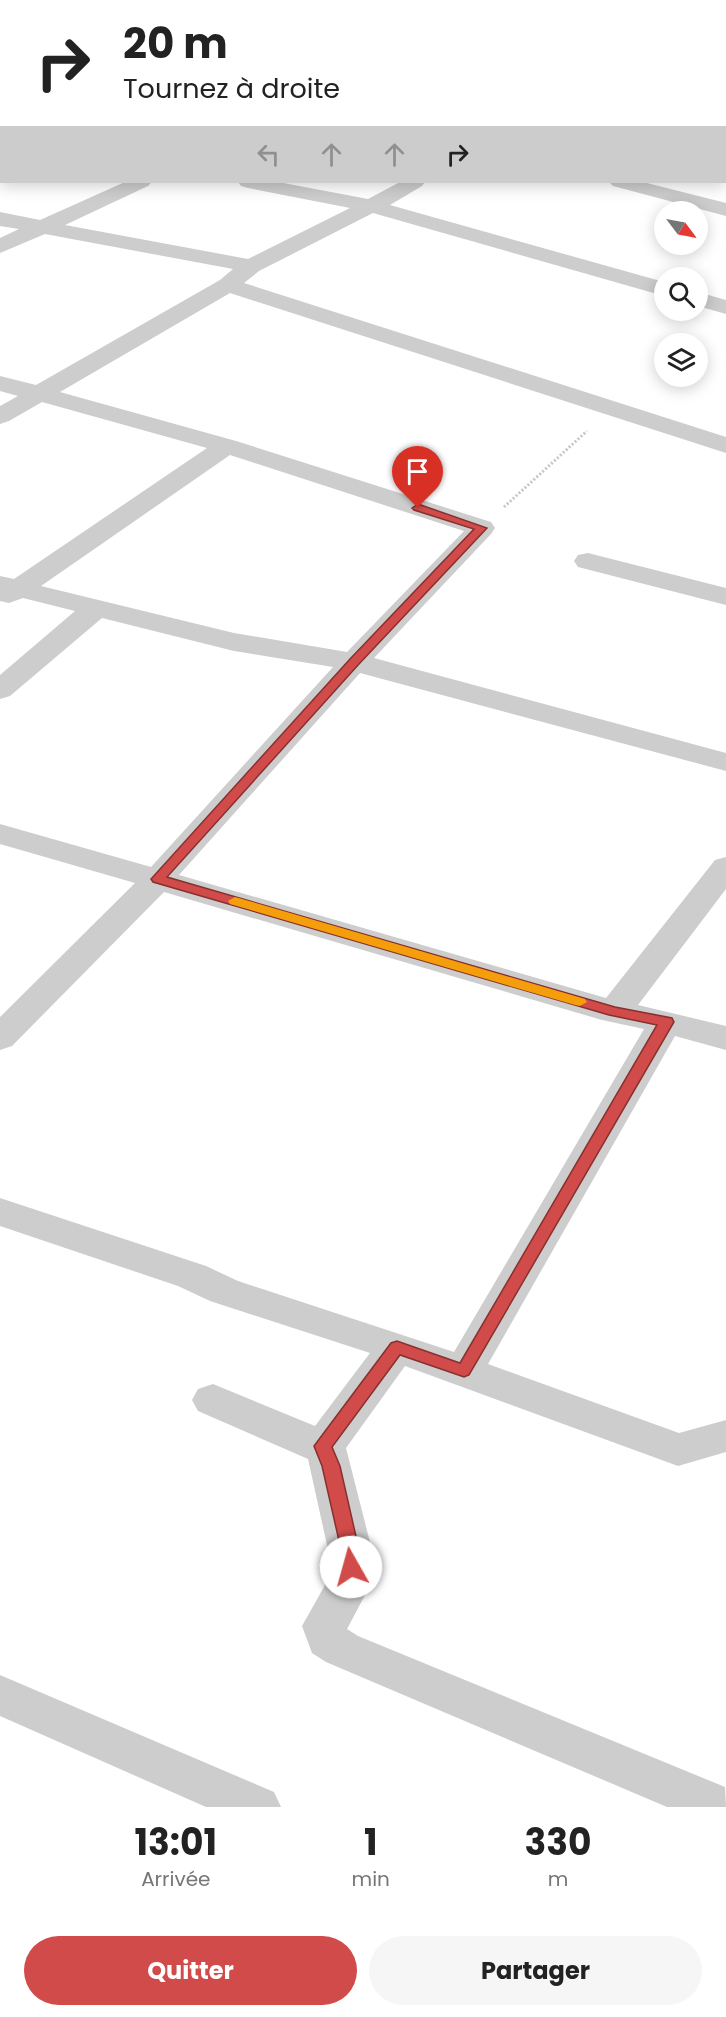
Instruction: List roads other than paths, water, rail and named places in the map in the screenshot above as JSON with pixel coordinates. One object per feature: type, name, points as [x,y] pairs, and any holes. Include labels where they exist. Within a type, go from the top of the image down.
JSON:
[{"type":"street","points":[[0,246],[139,183]]},
{"type":"street","points":[[253,183],[371,207],[654,286]]},
{"type":"street","points":[[0,416],[228,285],[251,266],[371,207],[414,183]]},
{"type":"street","points":[[630,183],[661,186],[726,210]]},
{"type":"street","points":[[0,219],[251,266]]},
{"type":"street","points":[[228,285],[726,446]]},
{"type":"street","points":[[708,302],[726,307]]},
{"type":"street","points":[[0,383],[227,446],[482,528],[354,662],[158,879],[0,1038]]},
{"type":"street","points":[[6,591],[227,446]]},
{"type":"street","points":[[588,561],[726,597]]},
{"type":"street","points":[[6,591],[97,607],[234,642],[354,662],[726,762]]},
{"type":"street","points":[[0,690],[97,607]]},
{"type":"street","points":[[0,834],[614,1012],[666,1022],[726,1038]]},
{"type":"street","points":[[614,1012],[726,867]]},
{"type":"street","points":[[464,1371],[666,1022]]},
{"type":"street","points":[[0,1212],[192,1276],[224,1291],[397,1347],[678,1450],[726,1436]]},
{"type":"street","points":[[323,1446],[397,1347]]},
{"type":"street","points":[[213,1400],[323,1446],[331,1466],[351,1554],[351,1580],[324,1626],[328,1640],[342,1649],[708,1802],[714,1807]]},
{"type":"street","points":[[0,1695],[257,1807]]}]
